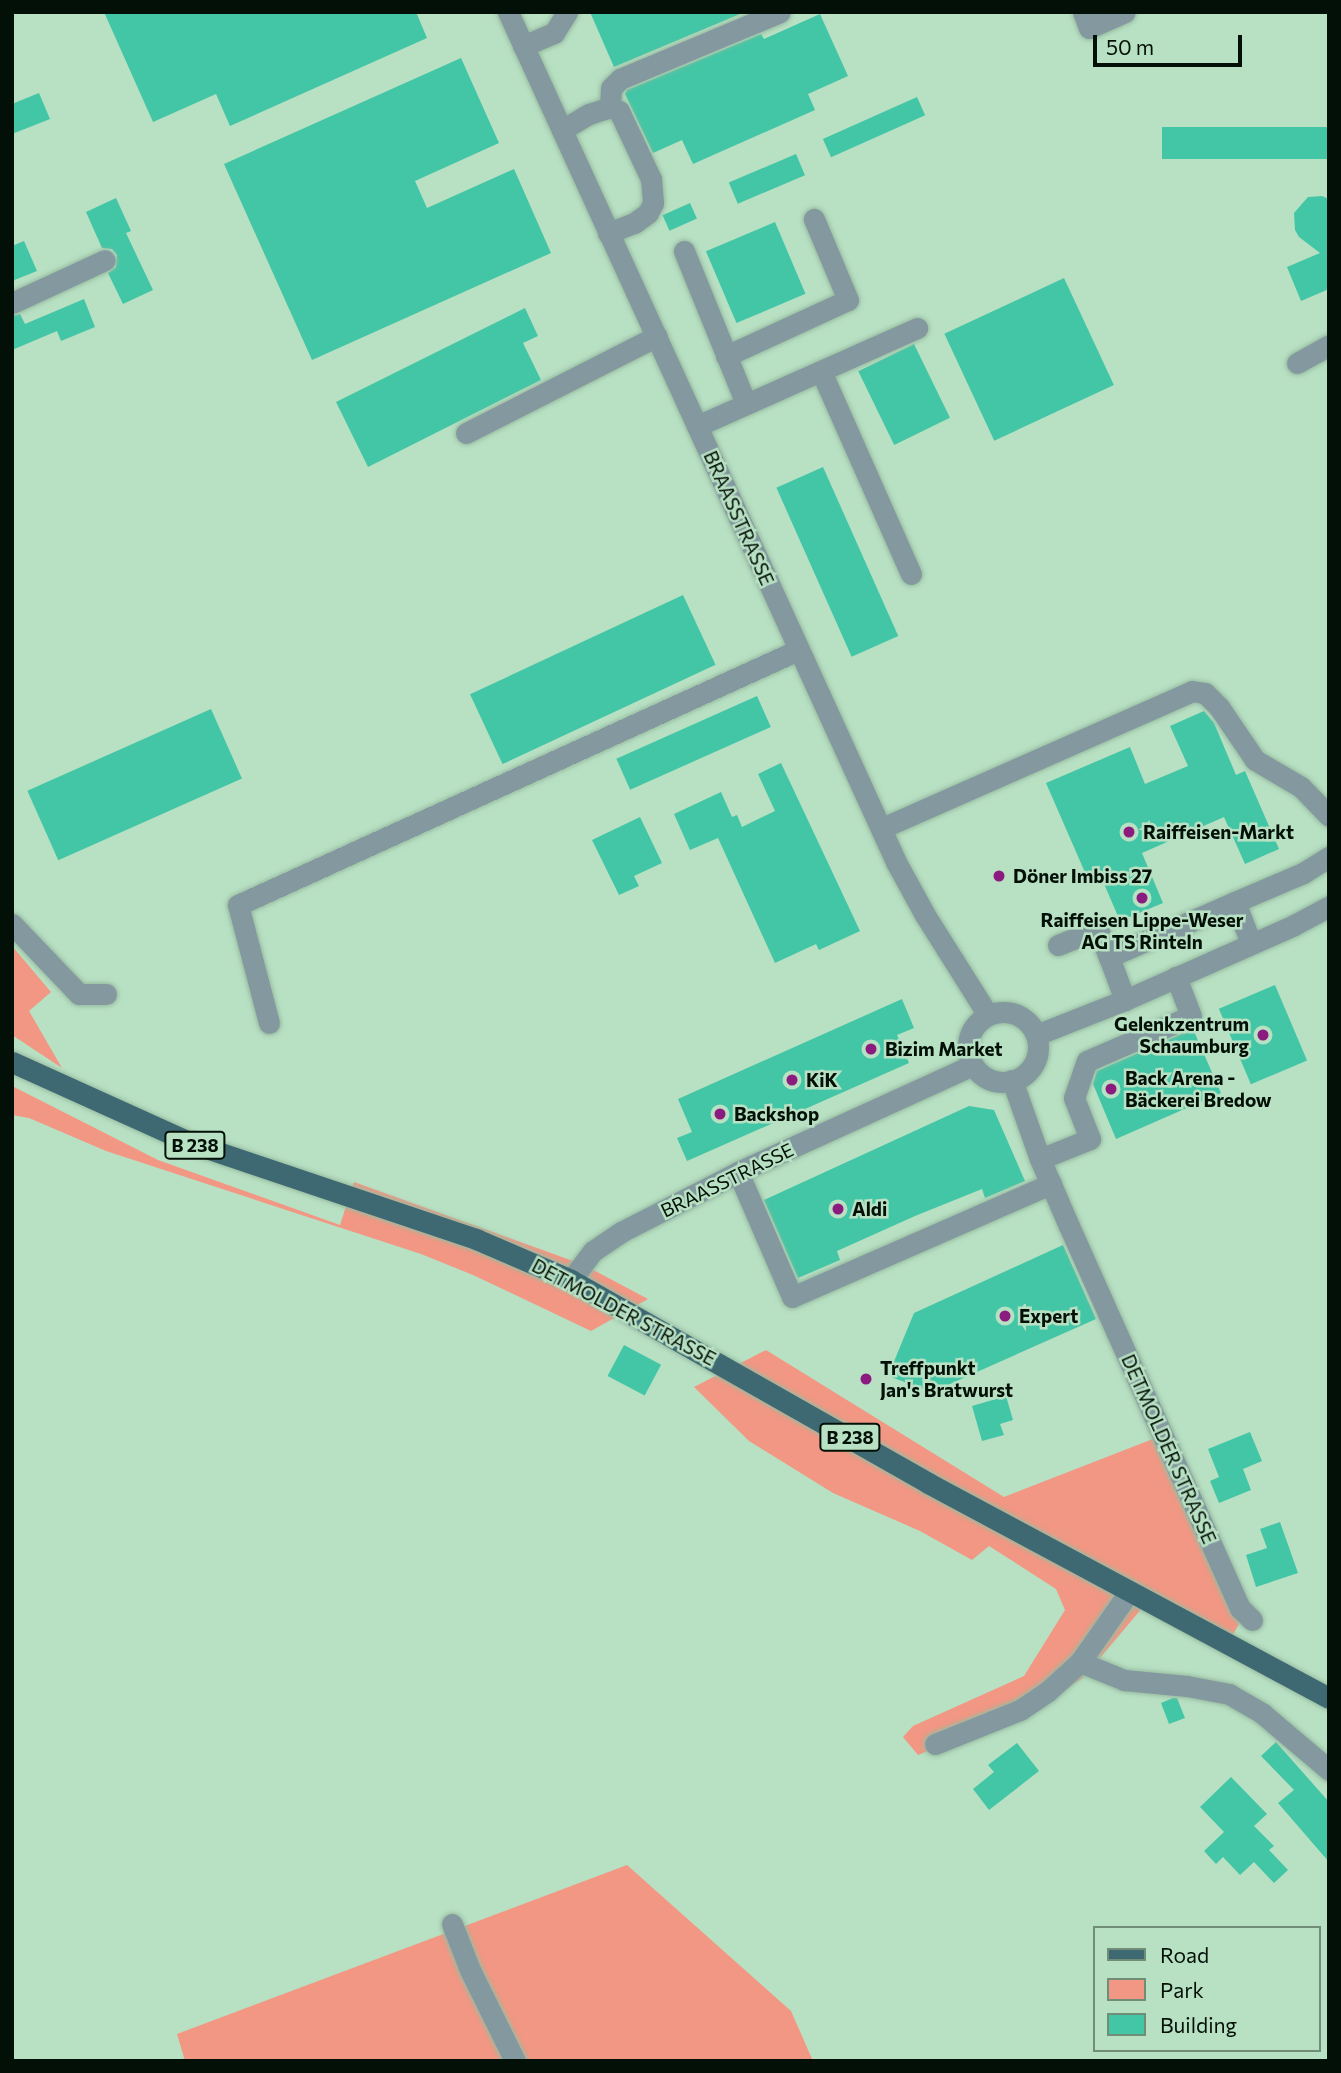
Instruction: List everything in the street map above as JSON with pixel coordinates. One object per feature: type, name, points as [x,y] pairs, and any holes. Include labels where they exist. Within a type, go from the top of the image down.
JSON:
[{"type":"main road","name":"DETMOLDER STRASSE","points":[[12,1062],[191,1143],[476,1239],[571,1280],[929,1483],[1329,1698]]},
{"type":"street","name":"BRAASSTRASSE","points":[[508,12],[798,650],[882,828],[925,915],[988,1015]]},
{"type":"street","points":[[523,46],[554,33],[567,12]]},
{"type":"street","points":[[610,107],[611,88],[620,79],[780,12]]},
{"type":"street","points":[[1083,12],[1089,27],[1125,12]]},
{"type":"street","points":[[562,130],[589,114],[610,107],[619,111],[651,179],[653,203],[648,213],[634,223],[608,233]]},
{"type":"street","points":[[726,356],[848,300],[814,219]]},
{"type":"street","points":[[684,251],[746,404]]},
{"type":"street","points":[[12,303],[105,260]]},
{"type":"street","points":[[697,426],[917,328]]},
{"type":"street","points":[[466,433],[657,336]]},
{"type":"street","points":[[1297,363],[1329,345]]},
{"type":"street","points":[[821,371],[911,574]]},
{"type":"street","points":[[269,1023],[238,905],[798,650]]},
{"type":"street","points":[[882,828],[1192,691],[1205,693],[1219,708],[1255,760],[1301,787],[1329,816]]},
{"type":"street","points":[[1109,957],[1311,869],[1329,857]]},
{"type":"street","points":[[1235,902],[1251,943]]},
{"type":"street","points":[[1036,1035],[1176,977],[1329,906]]},
{"type":"street","points":[[12,924],[79,994],[106,995]]},
{"type":"street","points":[[1058,945],[1098,929],[1125,999]]},
{"type":"street","points":[[1040,1159],[1090,1139],[1074,1098],[1087,1060],[1191,1016],[1176,977]]},
{"type":"street","points":[[1011,1012],[1022,1017],[1036,1035],[1038,1046],[1031,1068],[1013,1080],[991,1079],[974,1065],[969,1042],[972,1032],[988,1015],[1011,1012]]},
{"type":"street","name":"BRAASSTRASSE","points":[[571,1280],[593,1251],[621,1232],[738,1172],[974,1065]]},
{"type":"street","name":"DETMOLDER STRASSE","points":[[1013,1080],[1051,1184],[1240,1608],[1252,1620]]},
{"type":"street","points":[[738,1172],[792,1297],[1051,1184]]},
{"type":"street","points":[[934,1744],[1020,1710],[1080,1662],[1129,1592]]},
{"type":"street","points":[[1080,1662],[1124,1680],[1187,1686],[1229,1695],[1263,1714],[1329,1770]]},
{"type":"street","points":[[452,1924],[470,1970],[515,2061]]},
{"type":"green space","points":[[12,946],[51,992],[29,1011],[62,1068],[12,1035]]},
{"type":"green space","points":[[12,1086],[158,1160],[340,1225],[354,1182],[584,1265],[648,1299],[591,1331],[473,1275],[421,1254],[106,1151],[29,1118],[12,1115]]},
{"type":"green space","points":[[766,1350],[1004,1497],[1158,1437],[1239,1624],[1224,1650],[1143,1607],[1083,1678],[1032,1710],[918,1755],[903,1737],[913,1726],[1024,1676],[1065,1610],[1056,1589],[989,1546],[972,1560],[920,1531],[833,1493],[749,1441],[694,1387]]},
{"type":"green space","points":[[627,1865],[791,2011],[813,2061],[185,2061],[177,2034]]},
{"type":"building","points":[[104,12],[416,12],[427,38],[230,126],[216,94],[153,122]]},
{"type":"building","points":[[590,12],[745,12],[614,67]]},
{"type":"building","points":[[820,14],[848,76],[808,94],[815,110],[693,164],[682,140],[653,153],[625,94],[627,90],[761,34],[764,39]]},
{"type":"building","points":[[461,58],[499,143],[415,181],[427,208],[514,169],[551,253],[312,360],[224,164]]},
{"type":"building","points":[[39,93],[50,119],[12,134],[12,104]]},
{"type":"building","points":[[917,97],[925,115],[831,157],[823,139]]},
{"type":"building","points":[[1162,127],[1329,127],[1329,159],[1162,159]]},
{"type":"building","points":[[796,154],[805,175],[738,204],[729,183]]},
{"type":"building","points":[[1322,196],[1329,199],[1329,289],[1301,301],[1287,267],[1320,253],[1299,237],[1295,230],[1294,213],[1308,197]]},
{"type":"building","points":[[116,198],[131,231],[126,233],[153,290],[123,304],[108,273],[116,267],[117,255],[112,249],[102,248],[86,212]]},
{"type":"building","points":[[690,203],[697,219],[670,231],[663,215]]},
{"type":"building","points":[[775,222],[805,294],[736,323],[706,251]]},
{"type":"building","points":[[24,241],[37,271],[12,281],[12,246]]},
{"type":"building","points":[[1064,278],[1114,385],[994,441],[944,334]]},
{"type":"building","points":[[84,299],[95,327],[61,341],[57,331],[12,350],[12,316],[20,314],[25,324]]},
{"type":"building","points":[[525,308],[538,336],[523,343],[541,380],[368,467],[336,402]]},
{"type":"building","points":[[914,344],[950,418],[894,445],[858,371]]},
{"type":"building","points":[[823,467],[898,636],[852,657],[776,488]]},
{"type":"building","points":[[683,595],[716,665],[503,764],[470,694]]},
{"type":"building","points":[[757,696],[771,727],[630,790],[616,759]]},
{"type":"building","points":[[211,709],[242,778],[58,860],[27,791]]},
{"type":"building","points":[[1204,711],[1214,723],[1236,775],[1245,771],[1279,849],[1245,864],[1224,817],[1142,853],[1163,903],[1120,921],[1099,872],[1087,877],[1046,783],[1130,747],[1145,784],[1188,766],[1170,726]]},
{"type":"building","points":[[781,763],[860,931],[819,950],[816,944],[775,963],[718,838],[690,850],[674,814],[721,792],[732,817],[737,815],[742,827],[775,811],[758,774]]},
{"type":"building","points":[[640,817],[662,863],[634,876],[639,886],[619,895],[592,840]]},
{"type":"building","name":"Gelenkzentrum Schaumburg","points":[[1275,985],[1307,1060],[1251,1084],[1219,1009]]},
{"type":"building","points":[[902,999],[914,1028],[897,1035],[909,1063],[687,1161],[677,1138],[692,1132],[678,1099]]},
{"type":"building","points":[[1193,1029],[1221,1093],[1116,1139],[1093,1084],[1097,1071]]},
{"type":"building","points":[[969,1106],[994,1110],[1025,1181],[985,1198],[982,1189],[915,1216],[837,1251],[840,1260],[798,1278],[764,1200]]},
{"type":"building","name":"Expert","points":[[1063,1245],[1096,1319],[932,1392],[888,1376],[914,1313]]},
{"type":"building","points":[[624,1345],[661,1365],[645,1396],[608,1376]]},
{"type":"building","points":[[1006,1396],[1013,1420],[1000,1424],[1004,1435],[982,1441],[972,1406]]},
{"type":"building","points":[[1250,1432],[1262,1461],[1243,1469],[1251,1490],[1219,1503],[1210,1481],[1219,1477],[1208,1449]]},
{"type":"building","points":[[1280,1522],[1298,1573],[1256,1587],[1246,1555],[1267,1548],[1260,1529]]},
{"type":"building","points":[[1177,1698],[1185,1718],[1169,1724],[1161,1703]]},
{"type":"building","points":[[1276,1742],[1329,1802],[1329,1862],[1278,1803],[1294,1790],[1261,1756]]},
{"type":"building","points":[[1017,1743],[1039,1771],[989,1810],[973,1789],[994,1772],[988,1765]]},
{"type":"building","points":[[1231,1777],[1267,1814],[1254,1826],[1274,1846],[1269,1850],[1288,1870],[1274,1883],[1254,1862],[1240,1875],[1223,1857],[1216,1864],[1204,1851],[1224,1832],[1200,1807]]},
{"type":"place","name":"Raiffeisen-Markt","points":[[1129,832]]},
{"type":"place","name":"Döner Imbiss 27","points":[[999,876]]},
{"type":"place","name":"Raiffeisen Lippe-Weser AG TS Rinteln","points":[[1142,898]]},
{"type":"place","name":"Gelenkzentrum Schaumburg","points":[[1263,1035]]},
{"type":"place","name":"Bizim Market","points":[[871,1049]]},
{"type":"place","name":"KiK","points":[[792,1080]]},
{"type":"place","name":"Back Arena - Bäckerei Bredow","points":[[1111,1089]]},
{"type":"place","name":"Backshop","points":[[720,1114]]},
{"type":"place","name":"Aldi","points":[[838,1209]]},
{"type":"place","name":"Expert","points":[[1005,1316]]},
{"type":"place","name":"Treffpunkt Jan's Bratwurst","points":[[866,1379]]}]
